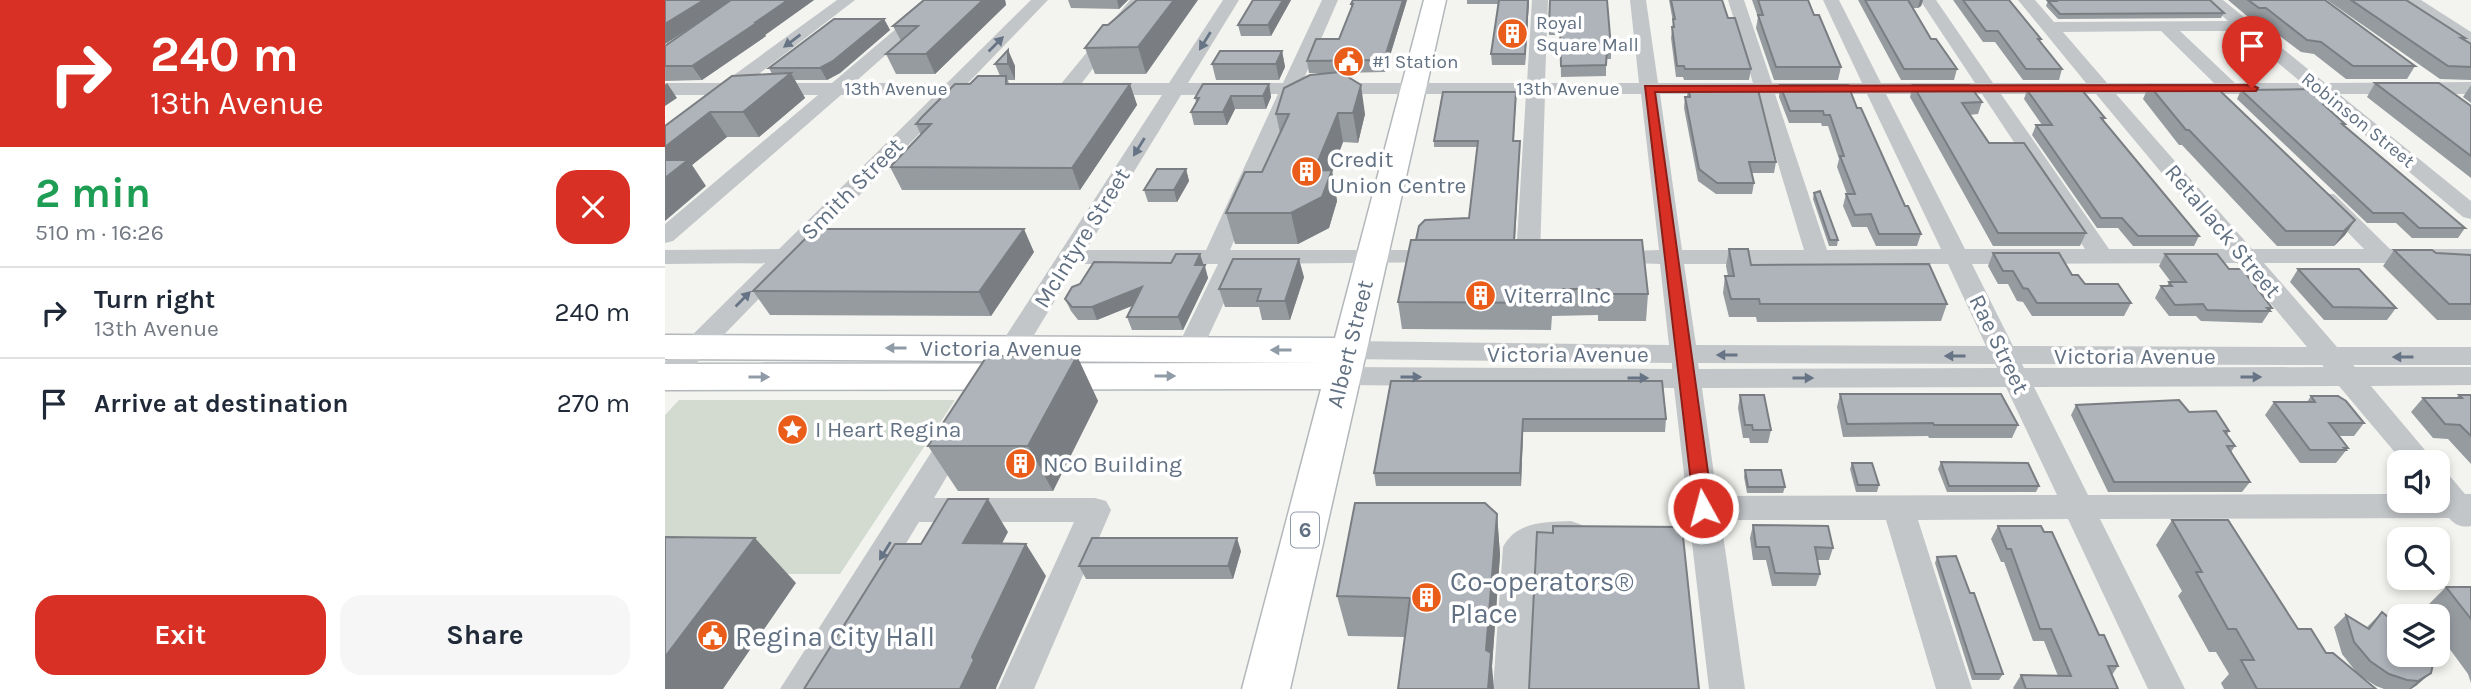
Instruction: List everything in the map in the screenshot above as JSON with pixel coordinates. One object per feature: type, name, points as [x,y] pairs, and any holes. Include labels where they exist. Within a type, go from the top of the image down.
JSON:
[{"type":"main road","name":"Albert Street","points":[[1266,689],[1435,0]]},
{"type":"main road","name":"Victoria Avenue","points":[[680,348],[989,385],[1189,349],[1346,363]]},
{"type":"main road","name":"Victoria Avenue","points":[[665,377],[989,385],[1346,363]]},
{"type":"street","points":[[700,110],[847,0]]},
{"type":"street","points":[[665,236],[940,0]]},
{"type":"street","name":"Smith Street","points":[[665,377],[680,348],[786,256],[1040,0]]},
{"type":"street","name":"13th Avenue","points":[[1138,0],[1061,89],[2102,89],[2224,95],[2319,88],[2471,88]]},
{"type":"street","name":"McIntyre Street","points":[[798,689],[1231,0]]},
{"type":"street","points":[[1189,349],[1330,0]]},
{"type":"street","points":[[1528,257],[1540,0]]},
{"type":"street","points":[[1638,0],[1685,367],[1697,525],[1727,689]]},
{"type":"street","points":[[1736,0],[1818,257]]},
{"type":"street","name":"Rae Street","points":[[1831,0],[2167,689]]},
{"type":"street","points":[[1927,0],[2102,257]]},
{"type":"street","name":"Retallack Street","points":[[2026,0],[2410,450]]},
{"type":"street","name":"Robinson Street","points":[[2213,0],[2471,212]]},
{"type":"street","points":[[2410,0],[2471,39]]},
{"type":"street","points":[[2442,20],[2471,20]]},
{"type":"street","points":[[2165,26],[2224,95]]},
{"type":"street","points":[[2049,27],[2244,26]]},
{"type":"street","points":[[2412,72],[2462,108]]},
{"type":"street","name":"13th Avenue","points":[[665,89],[1003,89]]},
{"type":"street","points":[[2308,182],[2385,257]]},
{"type":"street","points":[[665,257],[786,256]]},
{"type":"street","points":[[1070,257],[1463,257]]},
{"type":"street","points":[[1502,257],[1553,257]]},
{"type":"street","points":[[1590,257],[2471,257]]},
{"type":"street","name":"Victoria Avenue","points":[[2339,367],[2471,356]]},
{"type":"street","name":"Victoria Avenue","points":[[1346,363],[1685,367],[2339,367],[2471,376]]},
{"type":"street","points":[[1697,525],[1898,508],[2459,504]]},
{"type":"street","points":[[1898,508],[1954,689]]},
{"type":"street","points":[[911,510],[1095,510],[1016,689]]},
{"type":"street","points":[[1511,689],[1519,547],[1538,535],[1603,534]]},
{"type":"shaded area","points":[[679,400],[955,400],[840,574],[665,574],[665,415]]},
{"type":"building","points":[[665,0],[704,0],[665,24]]},
{"type":"building","points":[[731,0],[788,0],[692,66],[665,66],[665,46]]},
{"type":"building","points":[[924,0],[983,0],[926,54],[886,54],[918,26],[893,26]]},
{"type":"building","points":[[1137,0],[1174,0],[1138,47],[1085,48],[1103,25],[1108,25]]},
{"type":"building","points":[[1253,0],[1283,0],[1268,25],[1238,25]]},
{"type":"building","points":[[1353,0],[1403,0],[1384,60],[1307,61],[1316,39],[1339,39]]},
{"type":"building","name":"Royal Square Mall","points":[[1499,0],[1528,0],[1525,54],[1491,54]]},
{"type":"building","points":[[1550,0],[1607,0],[1611,48],[1607,48],[1606,65],[1561,66],[1560,25],[1549,25]]},
{"type":"building","points":[[1671,0],[1722,0],[1728,18],[1735,18],[1751,69],[1685,69],[1684,66],[1677,66],[1672,27],[1675,19]]},
{"type":"building","points":[[1758,0],[1808,0],[1814,15],[1819,15],[1841,67],[1776,67],[1758,15],[1763,15]]},
{"type":"building","points":[[1865,0],[1908,0],[1931,39],[1936,39],[1957,69],[1904,69]]},
{"type":"building","points":[[1963,0],[2009,0],[2062,69],[2026,69],[1998,31],[1986,31]]},
{"type":"building","points":[[2210,0],[2224,13],[2060,14],[2048,1]]},
{"type":"building","points":[[2248,0],[2325,0],[2415,66],[2353,66],[2321,42],[2307,40],[2266,8],[2259,8]]},
{"type":"building","points":[[2351,0],[2406,0],[2471,44],[2471,67],[2448,66]]},
{"type":"building","points":[[834,19],[884,19],[833,61],[820,68],[769,68]]},
{"type":"building","points":[[1008,50],[1008,64],[995,64]]},
{"type":"building","points":[[1220,51],[1282,51],[1276,64],[1212,64]]},
{"type":"building","points":[[1340,72],[1361,85],[1353,113],[1338,113],[1314,171],[1332,170],[1322,197],[1291,213],[1226,213],[1245,172],[1262,172],[1289,114],[1276,114],[1284,88],[1310,75]]},
{"type":"building","points":[[791,73],[743,112],[710,112],[665,147],[665,126],[732,76]]},
{"type":"building","points":[[978,76],[1006,76],[1006,84],[1130,84],[1072,168],[890,167],[931,124],[916,124],[922,117],[955,84],[970,84]]},
{"type":"building","points":[[2375,83],[2439,83],[2471,106],[2471,156]]},
{"type":"building","points":[[1203,84],[1269,84],[1263,96],[1231,96],[1223,112],[1191,112]]},
{"type":"building","points":[[1780,85],[1848,85],[1921,234],[1879,234],[1871,214],[1855,215],[1846,194],[1855,194],[1840,156],[1844,156],[1830,115],[1824,115],[1823,111],[1790,111]]},
{"type":"building","points":[[1913,85],[1969,85],[1982,102],[1962,103],[1989,143],[2024,143],[2086,233],[1998,233]]},
{"type":"building","points":[[2149,85],[2215,86],[2355,220],[2344,231],[2286,231],[2189,130],[2186,130]]},
{"type":"building","points":[[1688,86],[1757,86],[1776,162],[1749,162],[1754,183],[1717,183],[1699,169],[1685,97],[1690,97]]},
{"type":"building","points":[[2038,87],[2075,87],[2082,90],[2105,118],[2101,118],[2199,236],[2138,236],[2122,218],[2101,218],[2036,125],[2052,125],[2027,90],[2040,90]]},
{"type":"building","points":[[2317,89],[2336,105],[2324,105],[2345,124],[2342,124],[2465,228],[2419,228],[2403,213],[2373,213],[2241,90]]},
{"type":"building","points":[[1443,92],[1516,92],[1513,141],[1520,141],[1514,240],[1416,240],[1419,226],[1425,220],[1469,218],[1478,141],[1434,141]]},
{"type":"building","points":[[665,160],[688,160],[665,178]]},
{"type":"building","points":[[1157,169],[1186,169],[1174,190],[1144,190]]},
{"type":"building","points":[[1820,191],[1838,240],[1830,240],[1814,193]]},
{"type":"building","points":[[815,229],[1024,229],[979,292],[753,291]]},
{"type":"building","points":[[1411,240],[1642,240],[1648,294],[1599,294],[1599,289],[1552,289],[1551,303],[1398,302]]},
{"type":"building","points":[[1729,249],[1748,249],[1751,265],[1929,264],[1947,304],[1760,304],[1759,299],[1731,299],[1725,276],[1734,276]]},
{"type":"building","points":[[2394,250],[2432,250],[2436,253],[2471,255],[2471,304],[2449,304]]},
{"type":"building","points":[[1993,253],[2059,253],[2072,275],[2078,275],[2085,284],[2118,284],[2131,303],[2037,303],[2028,289],[2023,288],[2013,271],[2003,271]]},
{"type":"building","points":[[1176,254],[1200,254],[1195,265],[1205,265],[1178,317],[1127,317],[1142,287],[1092,307],[1072,307],[1065,299],[1072,287],[1080,284],[1094,262],[1171,263]]},
{"type":"building","points":[[2165,254],[2217,254],[2229,269],[2242,269],[2272,308],[2267,308],[2270,311],[2207,310],[2203,304],[2175,305],[2161,286],[2172,286],[2169,282],[2186,282]]},
{"type":"building","points":[[1233,259],[1299,259],[1285,301],[1257,301],[1261,289],[1219,289]]},
{"type":"building","points":[[2298,269],[2359,269],[2396,308],[2333,307]]},
{"type":"building","points":[[987,356],[1077,356],[1028,446],[928,446]]},
{"type":"building","points":[[1391,381],[1662,381],[1666,419],[1523,419],[1520,473],[1374,473]]},
{"type":"building","points":[[1840,394],[2001,394],[2018,425],[1847,424]]},
{"type":"building","points":[[1740,395],[1764,395],[1771,430],[1753,430],[1752,425],[1745,425]]},
{"type":"building","points":[[2459,395],[2471,395],[2471,436],[2460,425],[2445,424],[2423,398],[2462,398]]},
{"type":"building","points":[[2311,396],[2338,396],[2346,401],[2364,423],[2329,423],[2348,448],[2344,448],[2346,450],[2310,450],[2274,402],[2315,402]]},
{"type":"building","points":[[2179,400],[2189,412],[2216,411],[2229,431],[2224,431],[2235,446],[2227,446],[2250,482],[2114,482],[2076,405]]},
{"type":"building","points":[[1941,462],[2028,463],[2039,486],[1949,486]]},
{"type":"building","points":[[1852,463],[1872,463],[1879,485],[1858,485]]},
{"type":"building","points":[[1745,470],[1781,470],[1785,487],[1748,487]]},
{"type":"building","points":[[948,499],[988,499],[963,543],[1026,544],[972,657],[974,660],[960,689],[804,689],[895,544],[921,544]]},
{"type":"building","name":"Co-operators® Place","points":[[1355,503],[1485,503],[1497,514],[1486,650],[1491,653],[1488,689],[1398,689],[1410,598],[1337,596]]},
{"type":"building","points":[[2172,520],[2228,520],[2298,629],[2311,629],[2326,653],[2333,653],[2376,689],[2257,689],[2241,660],[2254,660],[2236,629],[2228,629],[2196,572],[2202,572]]},
{"type":"building","points":[[1753,525],[1828,526],[1833,548],[1815,547],[1820,574],[1775,573],[1769,547],[1756,547]]},
{"type":"building","points":[[1553,526],[1682,527],[1699,689],[1529,689],[1537,532],[1553,533]]},
{"type":"building","points":[[1998,526],[2041,526],[2044,532],[2052,532],[2099,635],[2104,635],[2118,666],[2108,666],[2118,689],[2026,689],[2021,675],[2071,676],[2051,629],[2040,629],[2011,549],[2007,549]]},
{"type":"building","points":[[665,537],[755,538],[665,657]]},
{"type":"building","points":[[1092,538],[1237,538],[1228,566],[1079,566]]},
{"type":"building","points":[[1956,556],[1970,593],[1974,593],[2003,674],[1975,674],[1937,557]]},
{"type":"building","points":[[2450,587],[2471,587],[2471,619],[2448,590]]},
{"type":"building","points":[[2382,612],[2387,616],[2387,667],[2432,667],[2431,673],[2418,681],[2389,674],[2370,661],[2354,642],[2346,615],[2369,629]]},
{"type":"place","name":"Royal Square Mall","points":[[1513,34]]},
{"type":"place","name":"#1 Station","points":[[1349,62]]},
{"type":"place","name":"Credit Union Centre","points":[[1307,172]]},
{"type":"place","name":"Viterra Inc","points":[[1481,295]]},
{"type":"place","name":"I Heart Regina","points":[[792,429]]},
{"type":"place","name":"NCO Building","points":[[1020,464]]},
{"type":"place","name":"Co-operators® Place","points":[[1427,597]]},
{"type":"place","name":"Regina City Hall","points":[[712,636]]},
{"type":"route","points":[[1703,508],[1649,89],[2252,88]]}]
